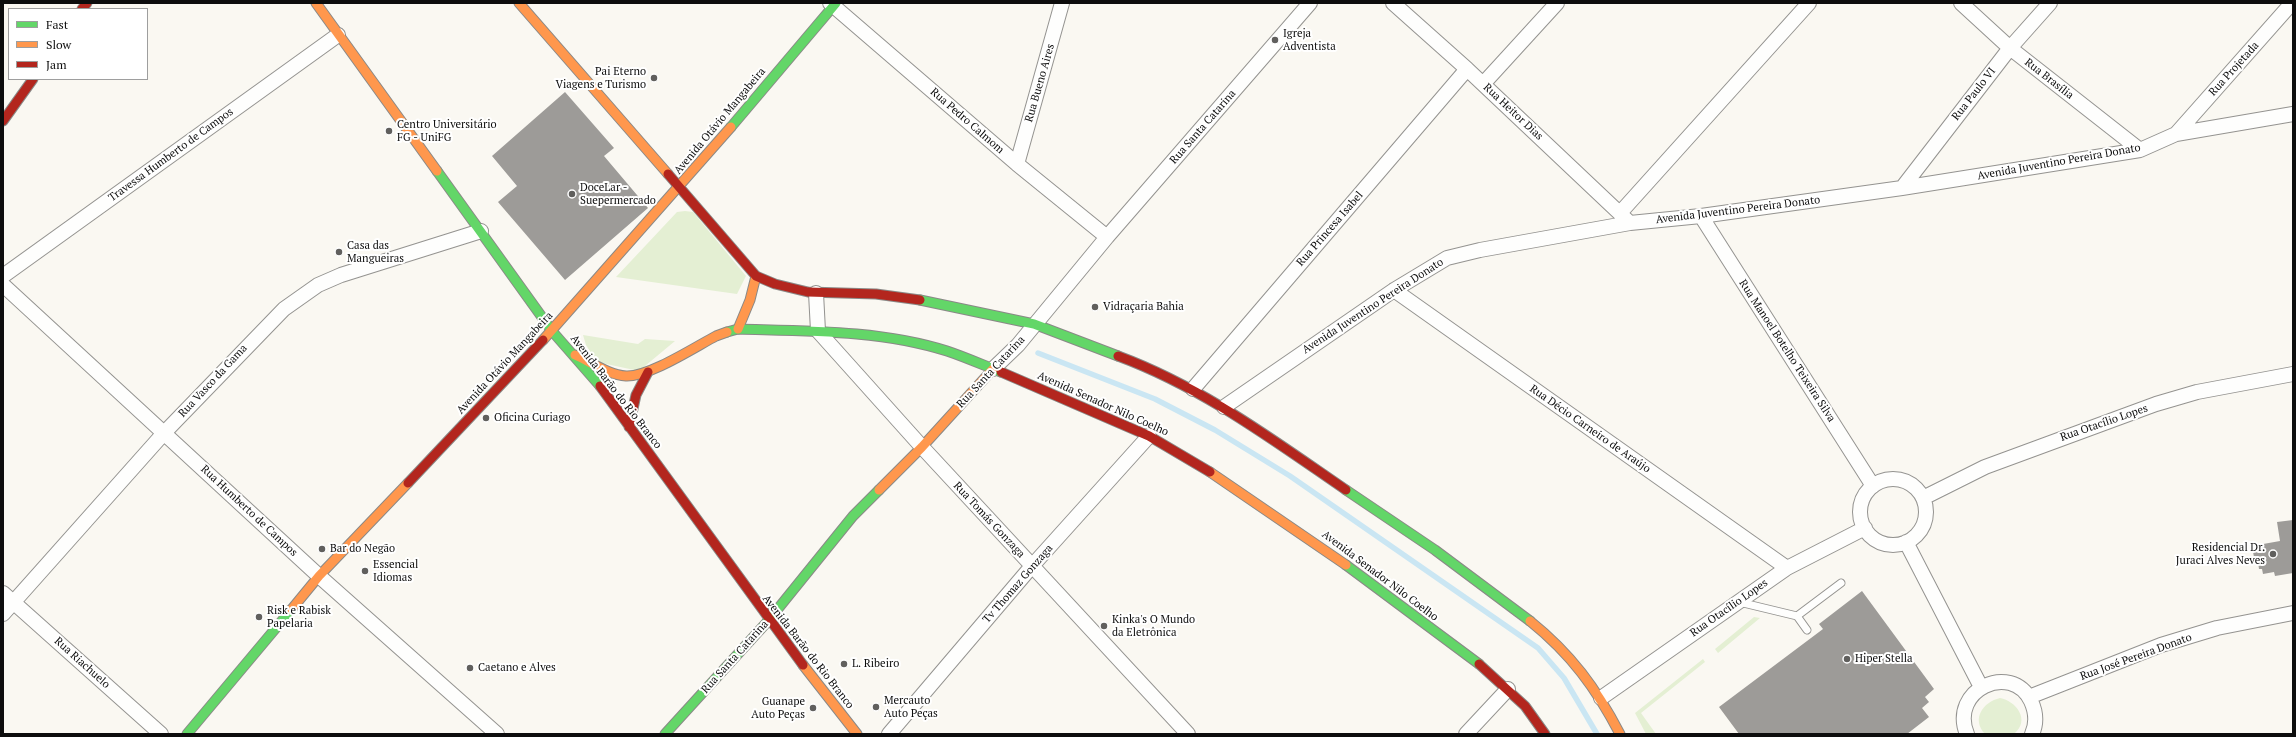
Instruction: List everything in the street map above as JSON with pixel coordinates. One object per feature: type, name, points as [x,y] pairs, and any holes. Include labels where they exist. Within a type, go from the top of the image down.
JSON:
[{"type":"main road","name":"Avenida Barão do Rio Branco","points":[[316,3],[552,331],[575,355],[629,427],[768,621],[857,734]]},
{"type":"main road","points":[[519,3],[606,101],[756,276],[787,287],[816,293],[876,294],[938,303],[1034,324],[1122,356],[1192,389],[1224,406],[1435,550],[1512,606],[1555,641],[1572,659],[1601,698],[1620,734]]},
{"type":"main road","name":"Avenida Otávio Mangabeira","points":[[186,734],[319,576],[552,331],[679,188],[833,4]]},
{"type":"main road","points":[[3,121],[32,80]]},
{"type":"main road","points":[[738,329],[750,300],[756,276]]},
{"type":"main road","name":"Avenida Senador Nilo Coelho","points":[[575,355],[595,366],[627,376],[648,372],[716,336],[738,329],[818,331],[895,339],[947,351],[993,369],[1149,436],[1195,462],[1324,549],[1483,667],[1508,689],[1535,717],[1546,734]]},
{"type":"main road","name":"Rua Santa Catarina","points":[[665,734],[768,621],[854,516],[922,447],[993,369]]},
{"type":"main road","points":[[629,427],[636,395],[648,372]]},
{"type":"street","name":"Rua Bueno Aires","points":[[1017,164],[1062,3]]},
{"type":"street","name":"Rua Santa Catarina","points":[[993,369],[1018,345],[1107,238],[1310,3]]},
{"type":"street","name":"Rua Heitor Dias","points":[[1393,3],[1467,69],[1625,218]]},
{"type":"street","points":[[1483,84],[1557,3]]},
{"type":"street","points":[[1625,218],[1809,3]]},
{"type":"street","name":"Rua Brasília","points":[[1961,3],[2010,48],[2140,150]]},
{"type":"street","name":"Rua Paulo VI","points":[[1902,188],[2010,48],[2050,3]]},
{"type":"street","name":"Rua Projetada","points":[[2176,134],[2292,3]]},
{"type":"street","name":"Rua Pedro Calmom","points":[[833,4],[1017,164],[1107,238]]},
{"type":"street","name":"Travessa Humberto de Campos","points":[[3,276],[338,35]]},
{"type":"street","name":"Rua Princesa Isabel","points":[[1192,389],[1467,69]]},
{"type":"street","name":"Avenida Juventino Pereira Donato","points":[[1224,406],[1394,290],[1447,258],[1625,218],[1701,216],[1902,188],[2140,150],[2176,134],[2293,114]]},
{"type":"street","name":"Rua Manoel Botelho Teixeira Silva","points":[[1701,216],[1873,486]]},
{"type":"street","name":"Rua Vasco da Gama","points":[[3,614],[8,597],[265,326],[299,297],[318,285],[341,275],[481,231]]},
{"type":"street","name":"Rua Humberto de Campos","points":[[3,285],[319,576],[497,734]]},
{"type":"street","name":"Rua Décio Carneiro de Araújo","points":[[1394,290],[1787,568]]},
{"type":"street","points":[[816,293],[818,331]]},
{"type":"street","name":"Rua Tomás Gonzaga","points":[[818,331],[922,447],[1188,734]]},
{"type":"street","name":"Rua Otacílio Lopes","points":[[1923,498],[1984,467],[2156,404],[2197,392],[2293,374]]},
{"type":"street","name":"Tv Thomaz Gonzaga","points":[[889,734],[1032,566],[1149,436]]},
{"type":"street","points":[[1895,479],[1911,485],[1923,498],[1926,508],[1925,518],[1918,533],[1906,542],[1897,545],[1883,543],[1870,536],[1864,528],[1861,517],[1861,505],[1873,486],[1884,481],[1895,479]]},
{"type":"street","name":"Rua Otacílio Lopes","points":[[1601,698],[1787,568],[1864,528]]},
{"type":"street","points":[[1906,542],[1981,687]]},
{"type":"street","name":"Rua Riachuelo","points":[[8,597],[162,734]]},
{"type":"street","name":"Rua José Pereira Donato","points":[[2029,697],[2161,645],[2217,628],[2293,613]]},
{"type":"street","points":[[1967,734],[1964,726],[1963,715],[1966,704],[1972,694],[1981,687],[1997,682],[2013,684],[2029,697],[2035,708],[2036,721],[2032,734]]},
{"type":"street","points":[[1466,734],[1508,689]]},
{"type":"lane","points":[[1797,616],[1841,583]]},
{"type":"lane","points":[[1738,602],[1797,616],[1807,630]]},
{"type":"green space","points":[[677,212],[693,212],[746,276],[737,294],[616,277]]},
{"type":"green space","points":[[583,335],[638,344],[645,339],[675,341],[639,371],[597,362],[586,345]]},
{"type":"green space","points":[[1754,617],[1760,618],[1718,653],[1715,649]]},
{"type":"green space","points":[[1703,659],[1705,662],[1641,713],[1656,734],[1646,734],[1635,713]]},
{"type":"green space","points":[[2000,698],[2016,707],[2021,717],[2019,729],[2014,734],[1985,734],[1979,723],[1981,712],[1989,703]]},
{"type":"building","name":"DoceLar - Suepermercado","points":[[565,92],[614,148],[604,156],[648,208],[565,280],[498,202],[517,186],[492,156]]},
{"type":"building","name":"Residencial Dr. Juraci Alves Neves","points":[[2293,520],[2293,573],[2275,576],[2274,572],[2263,574],[2262,569],[2259,569],[2258,562],[2255,563],[2252,546],[2280,541],[2277,522]]},
{"type":"building","name":"Hiper Stella","points":[[1862,591],[1934,689],[1925,697],[1929,702],[1922,708],[1929,717],[1907,734],[1739,734],[1719,707],[1823,629],[1819,624]]},
{"type":"waterway","points":[[1038,353],[1155,399],[1215,430],[1290,476],[1538,648],[1564,678],[1597,734]]},
{"type":"traffic: fast","points":[[731,127],[836,3]]},
{"type":"traffic: fast","points":[[437,171],[552,331],[600,386]]},
{"type":"traffic: fast","points":[[920,300],[1034,324],[1118,356]]},
{"type":"traffic: fast","points":[[727,332],[738,329],[817,331],[870,335],[922,344],[947,351],[1001,372]]},
{"type":"traffic: fast","points":[[665,734],[768,621],[853,516],[879,490]]},
{"type":"traffic: fast","points":[[1346,490],[1435,550],[1530,621]]},
{"type":"traffic: fast","points":[[1346,565],[1479,664]]},
{"type":"traffic: fast","points":[[187,734],[291,610]]},
{"type":"traffic: slow","points":[[316,3],[437,171]]},
{"type":"traffic: slow","points":[[519,3],[668,174]]},
{"type":"traffic: slow","points":[[543,340],[731,127]]},
{"type":"traffic: slow","points":[[738,329],[750,300],[756,276]]},
{"type":"traffic: slow","points":[[575,355],[613,373],[626,376],[636,375],[659,367],[716,336],[727,332]]},
{"type":"traffic: slow","points":[[879,490],[922,447],[993,369]]},
{"type":"traffic: slow","points":[[1210,472],[1346,565]]},
{"type":"traffic: slow","points":[[291,610],[319,576],[408,483]]},
{"type":"traffic: slow","points":[[1530,621],[1545,633],[1570,659],[1592,687],[1620,734]]},
{"type":"traffic: slow","points":[[803,665],[857,734]]},
{"type":"traffic: jam","points":[[83,8],[87,3]]},
{"type":"traffic: jam","points":[[3,121],[32,80]]},
{"type":"traffic: jam","points":[[668,174],[756,276],[775,284],[808,292],[876,294],[920,300]]},
{"type":"traffic: jam","points":[[408,483],[543,340]]},
{"type":"traffic: jam","points":[[1118,356],[1179,383],[1208,399],[1264,434],[1346,490]]},
{"type":"traffic: jam","points":[[629,427],[636,395],[648,372]]},
{"type":"traffic: jam","points":[[1001,372],[1149,436],[1210,472]]},
{"type":"traffic: jam","points":[[600,386],[803,665]]},
{"type":"traffic: jam","points":[[1479,664],[1525,706],[1545,734]]},
{"type":"place","name":"Igreja Adventista","points":[[1275,40]]},
{"type":"place","name":"Pai Eterno Viagens e Turismo","points":[[654,78]]},
{"type":"place","name":"Centro Universitário FG - UniFG","points":[[389,131]]},
{"type":"place","name":"DoceLar - Suepermercado","points":[[572,194]]},
{"type":"place","name":"Casa das Mangueiras","points":[[339,252]]},
{"type":"place","name":"Vidraçaria Bahia","points":[[1095,307]]},
{"type":"place","name":"Oficina Curiago","points":[[486,418]]},
{"type":"place","name":"Bar do Negão","points":[[322,549]]},
{"type":"place","name":"Residencial Dr. Juraci Alves Neves","points":[[2273,554]]},
{"type":"place","name":"Essencial Idiomas","points":[[365,571]]},
{"type":"place","name":"Risk e Rabisk Papelaria","points":[[259,617]]},
{"type":"place","name":"Kinka's O Mundo da Eletrônica","points":[[1104,626]]},
{"type":"place","name":"Hiper Stella","points":[[1847,659]]},
{"type":"place","name":"L. Ribeiro","points":[[844,664]]},
{"type":"place","name":"Caetano e Alves","points":[[470,668]]},
{"type":"place","name":"Mercauto Auto Peças","points":[[876,707]]},
{"type":"place","name":"Guanape Auto Peças","points":[[813,708]]}]
